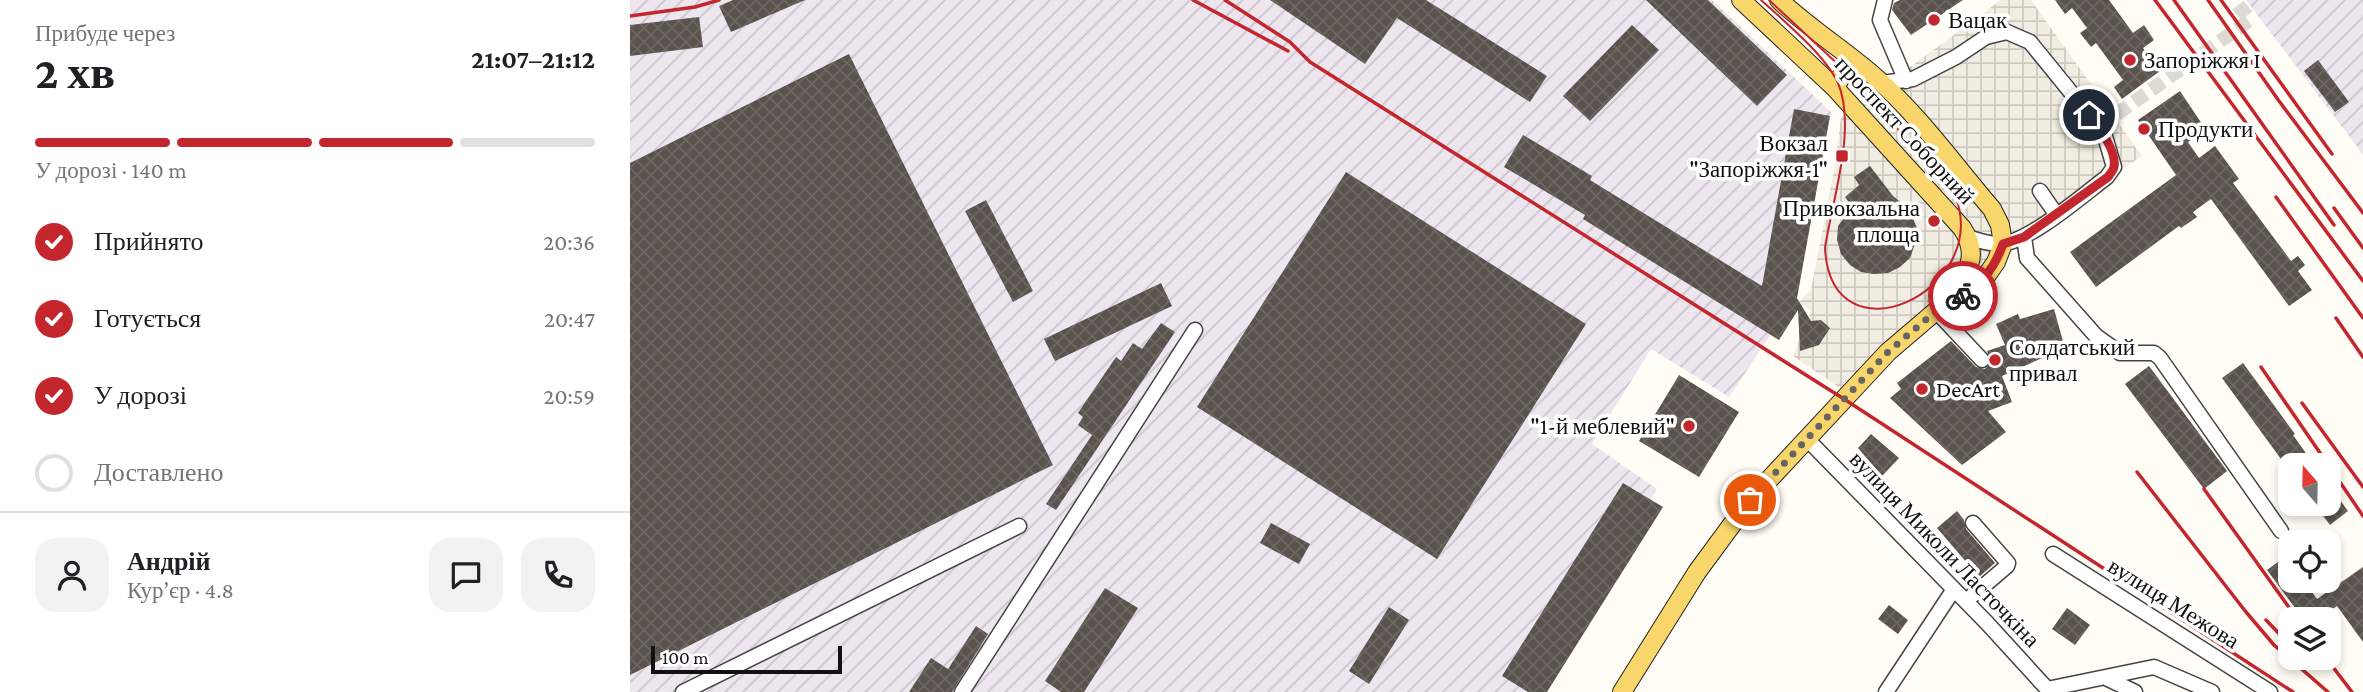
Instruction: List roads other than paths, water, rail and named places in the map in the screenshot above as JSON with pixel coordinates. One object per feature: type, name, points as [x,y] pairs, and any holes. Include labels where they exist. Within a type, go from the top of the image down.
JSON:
[{"type":"main road","name":"проспект Соборний","points":[[1741,0],[1835,89],[1968,237],[1972,256],[1969,266],[1964,277],[1936,311]]},
{"type":"main road","name":"проспект Соборний","points":[[1779,0],[1802,22],[1881,83],[1908,111],[1992,209],[2000,225],[2003,244]]},
{"type":"main road","points":[[1835,89],[1842,75],[1858,65]]},
{"type":"main road","points":[[1622,692],[1697,572],[1750,500],[1880,360],[1936,311],[1967,295],[1984,279],[1997,262],[2003,244]]},
{"type":"street","points":[[1885,0],[1880,20],[1906,81]]},
{"type":"street","points":[[1881,83],[1906,81],[1956,57],[1986,37],[2007,32],[2030,42],[2104,133],[2114,167],[2108,177],[2024,237],[2003,244],[1984,243],[1968,237]]},
{"type":"street","points":[[2040,191],[2056,214]]},
{"type":"street","points":[[2024,237],[2027,258],[2096,336],[2120,353],[2154,353],[2160,358],[2280,530]]},
{"type":"street","points":[[1936,311],[1982,360]]},
{"type":"street","points":[[962,692],[1195,330]]},
{"type":"street","name":"вулиця Миколи Ласточкіна","points":[[1807,439],[1966,601],[2048,691]]},
{"type":"street","points":[[1966,601],[2008,563],[1973,523]]},
{"type":"street","points":[[683,692],[1019,526]]},
{"type":"street","name":"вулиця Межова","points":[[2053,554],[2270,692]]},
{"type":"street","points":[[1886,692],[1954,589]]},
{"type":"street","points":[[2048,691],[2154,667],[2212,692]]},
{"type":"street","points":[[2106,678],[2135,692]]},
{"type":"tunnel","points":[[2117,114],[2250,20],[2234,0]]},
{"type":"tram line","points":[[1761,0],[1824,61],[1838,83],[1843,101],[1844,143],[1825,248],[1834,284],[1853,303],[1879,309],[1906,302],[1932,286],[1952,261],[1961,230],[1955,195],[1857,82],[1769,0]]},
{"type":"railway","points":[[630,16],[695,7],[719,0]]},
{"type":"railway","points":[[1193,0],[1288,51]]},
{"type":"railway","points":[[1225,0],[1290,42],[1310,62],[1844,399],[2293,692]]},
{"type":"railway","points":[[2155,0],[2363,281]]},
{"type":"railway","points":[[2174,0],[2334,225]]},
{"type":"railway","points":[[2208,0],[2363,213]]},
{"type":"railway","points":[[2221,0],[2332,154]]},
{"type":"railway","points":[[2276,197],[2363,318]]},
{"type":"railway","points":[[2334,208],[2363,248]]},
{"type":"railway","points":[[2336,318],[2363,357]]},
{"type":"railway","points":[[2261,367],[2320,453]]},
{"type":"railway","points":[[2302,403],[2363,487]]},
{"type":"railway","points":[[2137,472],[2274,645],[2328,692]]},
{"type":"railway","points":[[2342,485],[2363,516]]},
{"type":"railway","points":[[2204,489],[2289,607]]},
{"type":"railway","points":[[2266,620],[2278,632]]},
{"type":"railway","points":[[2335,670],[2352,692]]},
{"type":"place","name":"Вацак","points":[[1934,20]]},
{"type":"place","name":"Запорiжжя I","points":[[2130,60]]},
{"type":"place","name":"Продукти","points":[[2144,129]]},
{"type":"place","name":"Вокзал \"Запоріжжя-1\"","points":[[1842,156]]},
{"type":"place","name":"Привокзальна площа","points":[[1934,221]]},
{"type":"place","name":"Солдатський привал","points":[[1995,360]]},
{"type":"place","name":"DecArt","points":[[1922,389]]},
{"type":"place","name":"\"1-й меблевий\"","points":[[1689,426]]}]
